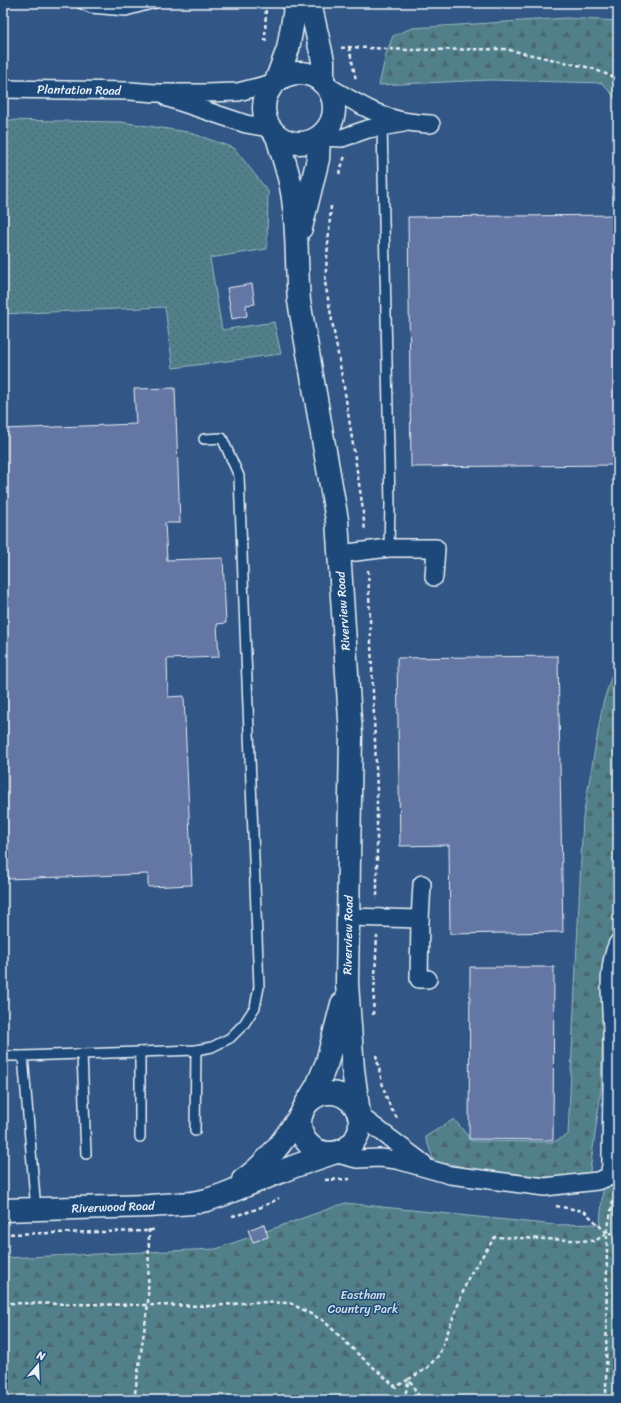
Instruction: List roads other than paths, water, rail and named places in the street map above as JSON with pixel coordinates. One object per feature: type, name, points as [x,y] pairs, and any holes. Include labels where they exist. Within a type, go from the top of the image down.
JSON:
[{"type":"street","points":[[296,3],[288,49],[275,82],[267,93],[263,105],[264,116],[273,132],[287,142],[298,144],[309,142],[319,137],[328,128],[333,117],[334,106],[331,94],[324,83],[323,61],[310,3]]},
{"type":"street","points":[[275,82],[284,76],[294,73],[305,73],[315,77],[382,120],[430,124]]},
{"type":"street","name":"Plantation Road","points":[[3,89],[130,91],[155,94],[238,92],[275,82]]},
{"type":"street","name":"Plantation Road","points":[[155,94],[273,132]]},
{"type":"street","points":[[319,137],[342,138],[368,129],[382,120]]},
{"type":"street","name":"Riverview Road","points":[[273,132],[282,158],[287,167],[292,194],[297,242],[297,269],[300,301],[337,520],[340,554],[351,735],[347,983],[353,1069],[359,1115]]},
{"type":"street","name":"Riverview Road","points":[[297,242],[318,159],[319,137]]},
{"type":"street","points":[[340,554],[389,548],[436,548],[434,577]]},
{"type":"street","points":[[422,884],[419,979],[428,979]]},
{"type":"street","points":[[349,917],[420,918]]},
{"type":"street","points":[[333,1153],[344,1150],[352,1144],[358,1135],[360,1126],[359,1115],[354,1105],[340,1094],[331,1093],[322,1094],[313,1098],[304,1108],[300,1123],[301,1132],[306,1141],[313,1148],[322,1152],[357,1158],[388,1159],[450,1175],[545,1187],[597,1181],[609,1177],[611,1165],[612,1037],[610,968],[618,943]]},
{"type":"street","name":"Riverview Road","points":[[304,1108],[317,1086],[327,1062],[347,983]]},
{"type":"street","name":"Riverwood Road","points":[[222,1195],[247,1178],[271,1155],[284,1139],[304,1108]]},
{"type":"street","points":[[359,1115],[406,1151],[437,1171]]},
{"type":"street","name":"Riverwood Road","points":[[3,1210],[149,1206],[192,1203],[222,1195],[295,1166],[333,1153]]},
{"type":"lane","points":[[80,3],[91,8],[126,11],[155,3]]},
{"type":"lane","points":[[382,120],[390,496],[389,548]]},
{"type":"lane","points":[[3,1056],[196,1050],[212,1047],[230,1038],[244,1024],[254,1007],[259,987],[239,476],[222,438],[204,439]]},
{"type":"lane","points":[[194,1131],[196,1050]]},
{"type":"lane","points":[[140,1052],[140,1136]]},
{"type":"lane","points":[[82,1054],[86,1154]]},
{"type":"lane","points":[[24,1056],[36,1210]]},
{"type":"park label","name":"Eastham Country Park","points":[[363,1302]]}]
